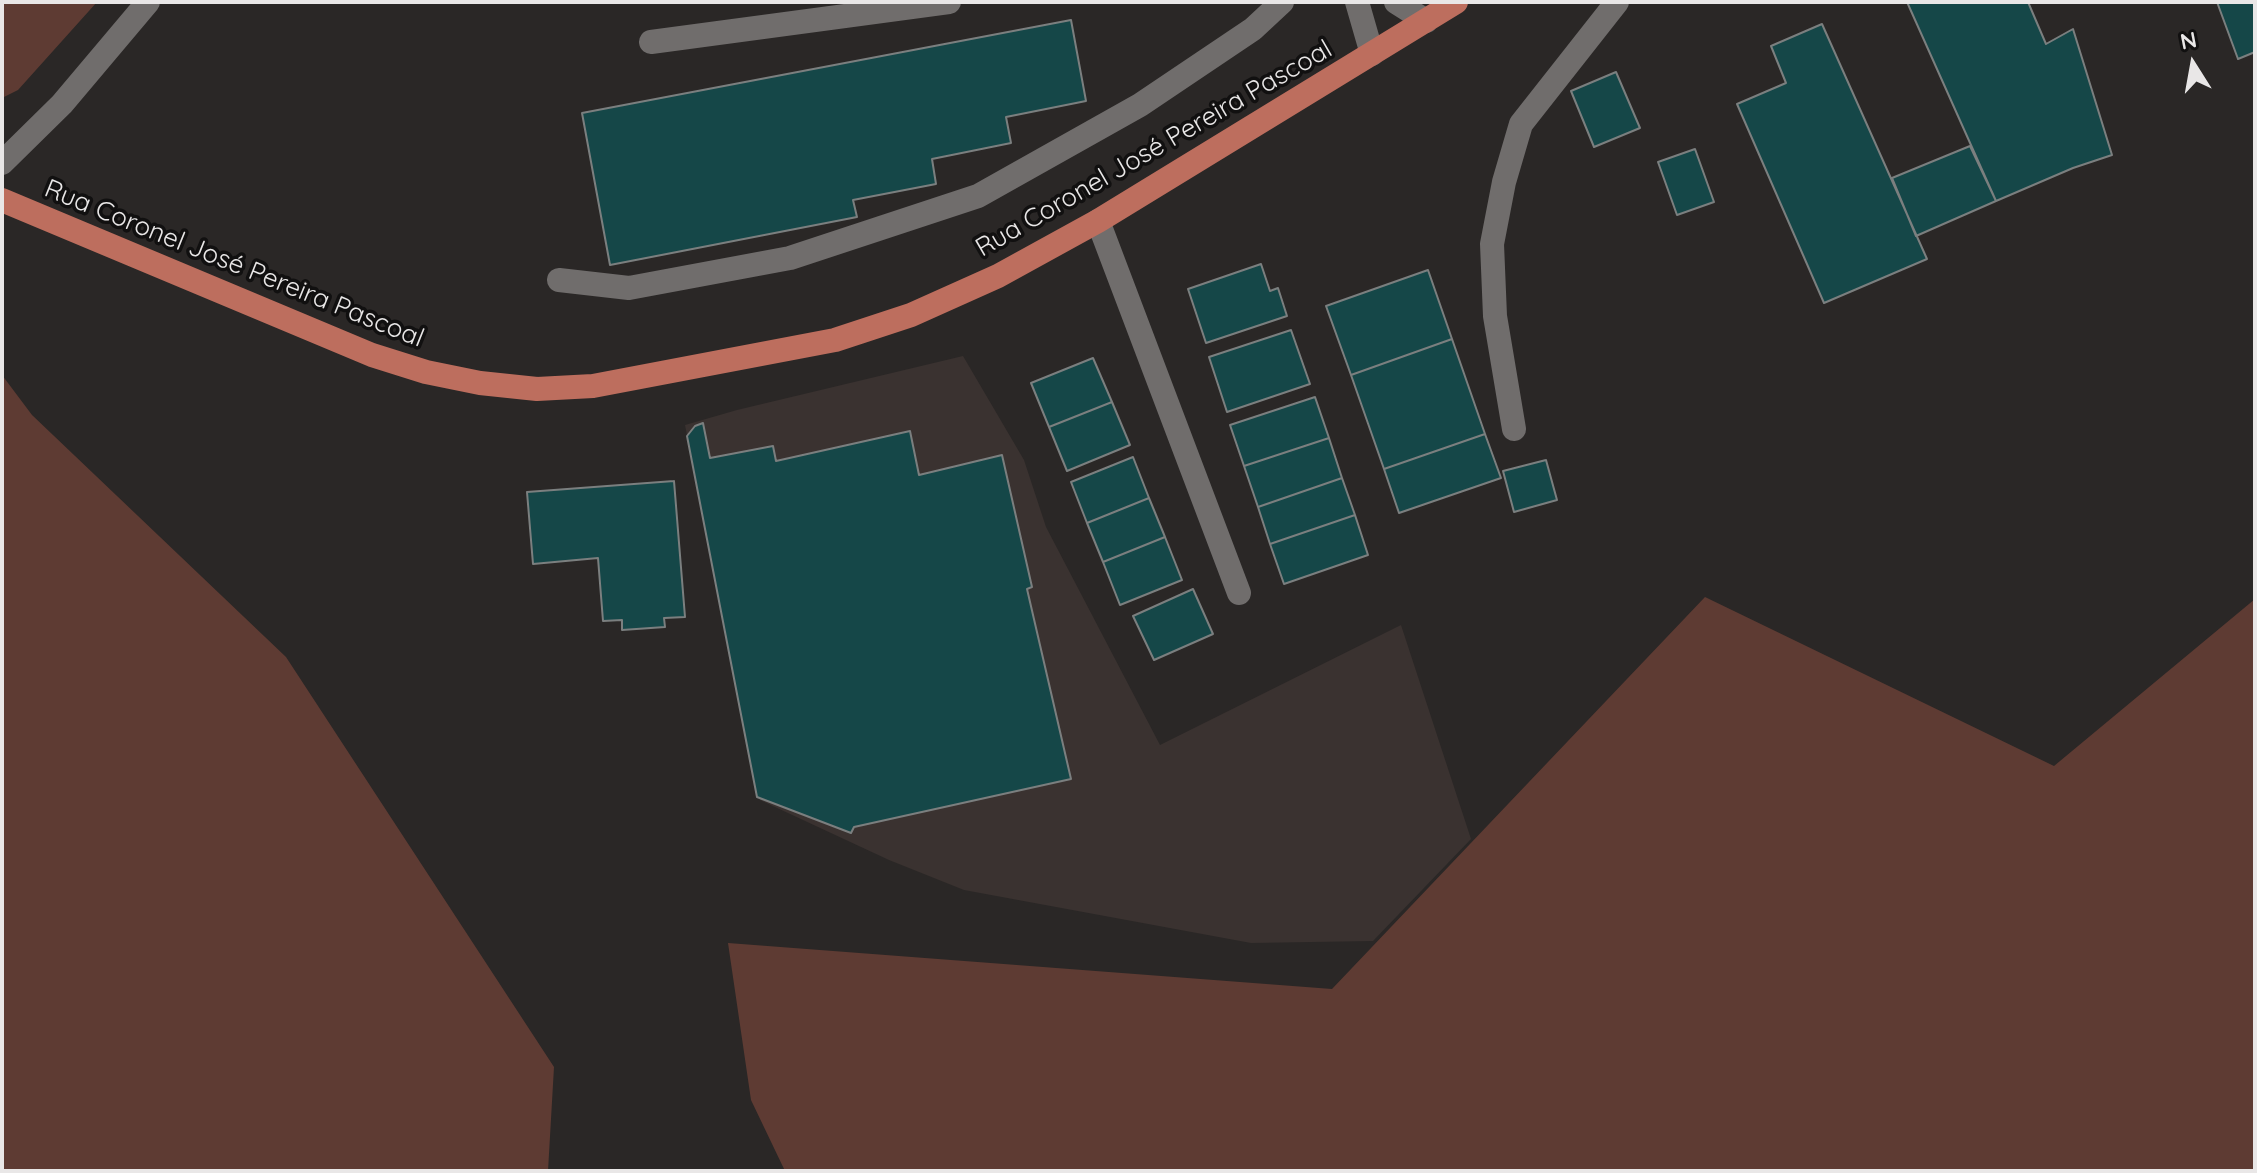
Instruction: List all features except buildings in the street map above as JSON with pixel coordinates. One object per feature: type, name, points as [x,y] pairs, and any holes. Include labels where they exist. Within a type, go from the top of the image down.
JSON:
[{"type":"main road","name":"Rua Coronel José Pereira Pascoal","points":[[2,200],[372,355],[426,372],[480,383],[537,389],[593,386],[835,340],[911,315],[998,276],[1098,221],[1456,2]]},
{"type":"street","points":[[2,163],[62,104],[148,2]]},
{"type":"street","points":[[651,42],[949,2]]},
{"type":"street","points":[[559,280],[629,288],[790,258],[978,196],[1140,105],[1253,29],[1282,2]]},
{"type":"street","points":[[1357,2],[1372,54]]},
{"type":"street","points":[[1396,2],[1426,21]]},
{"type":"street","points":[[1514,429],[1495,316],[1493,273],[1492,244],[1504,182],[1521,124],[1617,2]]},
{"type":"street","points":[[1098,221],[1239,593]]},
{"type":"shaded area","points":[[2,2],[97,2],[18,90],[2,98]]},
{"type":"shaded area","points":[[963,356],[1024,460],[1046,527],[1160,745],[1401,625],[1471,839],[1373,941],[1251,943],[964,890],[889,860],[760,800],[685,425]]},
{"type":"shaded area","points":[[2,375],[32,415],[286,657],[554,1067],[548,1171],[2,1171]]},
{"type":"shaded area","points":[[1705,597],[2054,766],[2255,599],[2255,1171],[785,1171],[751,1100],[728,943],[1332,989]]}]
